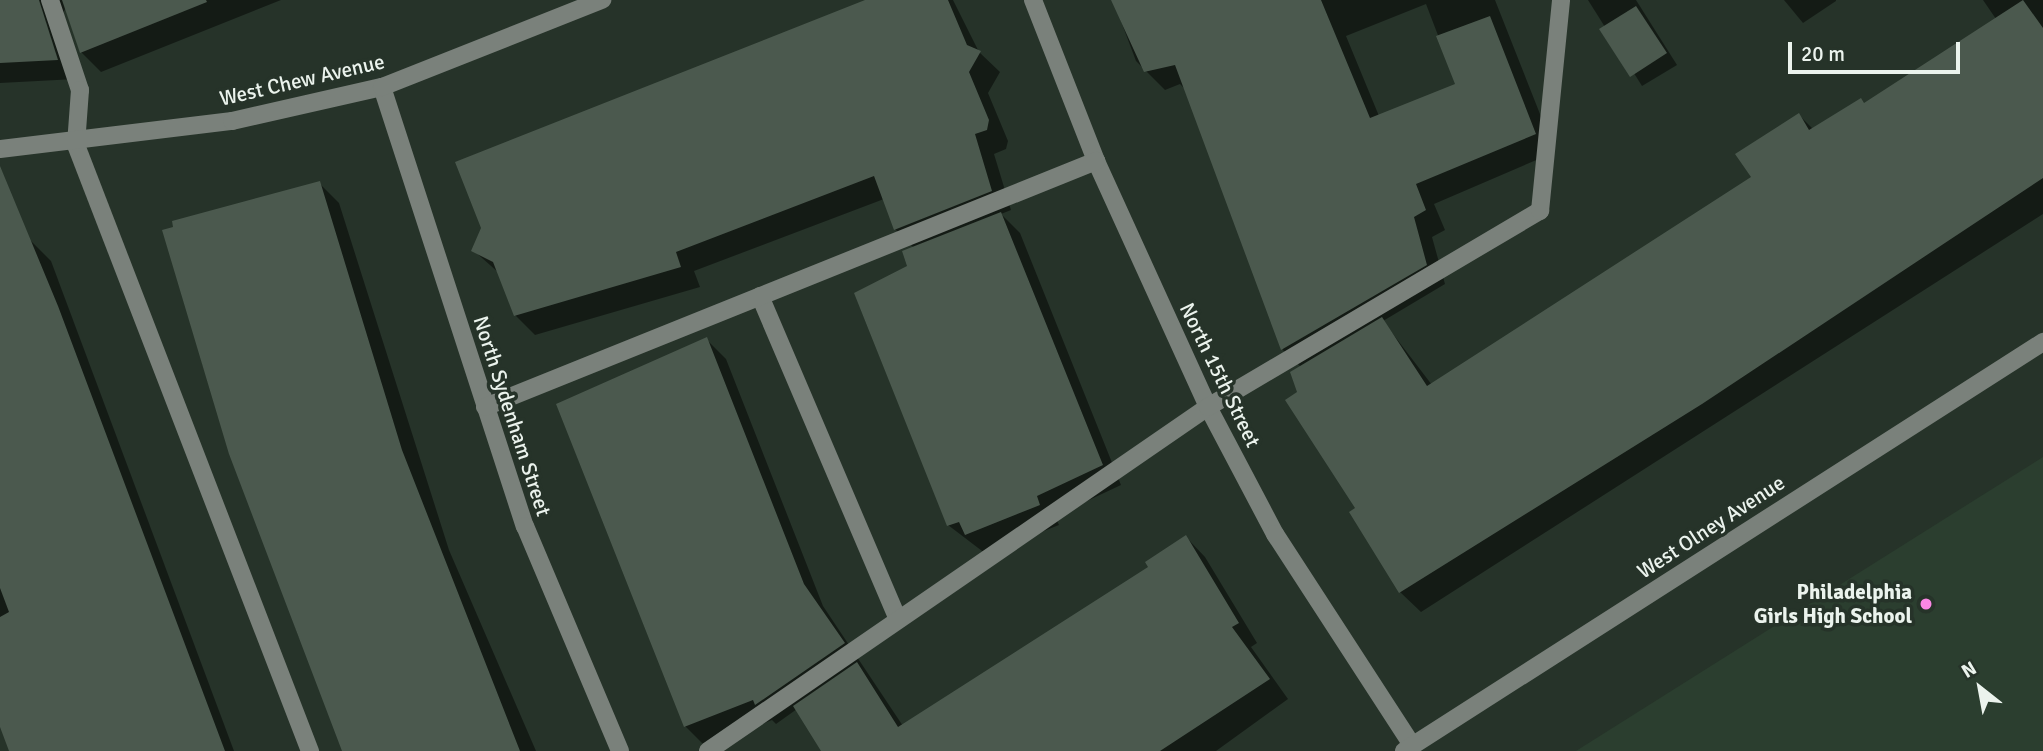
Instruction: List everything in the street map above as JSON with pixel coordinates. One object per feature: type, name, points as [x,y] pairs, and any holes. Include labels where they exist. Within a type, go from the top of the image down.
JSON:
[{"type":"street","points":[[50,0],[80,90],[76,145],[310,751]]},
{"type":"street","name":"West Chew Avenue","points":[[0,149],[76,145],[232,121],[382,87],[602,0]]},
{"type":"street","name":"North 15th Street","points":[[1033,0],[1096,161],[1208,407],[1275,534],[1408,748]]},
{"type":"street","points":[[708,751],[1208,407],[1540,211],[1561,0]]},
{"type":"street","name":"North Sydenham Street","points":[[382,87],[524,526],[620,751]]},
{"type":"street","points":[[485,407],[1096,161]]},
{"type":"street","points":[[760,296],[898,620]]},
{"type":"street","name":"West Olney Avenue","points":[[1408,748],[2043,342]]},
{"type":"shaded area","name":"Philadelphia Girls High School","points":[[2043,457],[2043,751],[1576,751]]},
{"type":"building","points":[[0,0],[39,0],[58,60],[0,63]]},
{"type":"building","points":[[62,0],[206,0],[207,2],[80,53]]},
{"type":"building","points":[[865,0],[948,0],[967,45],[981,51],[969,72],[989,120],[987,130],[975,134],[992,191],[894,230],[874,176],[676,252],[681,267],[514,316],[493,262],[471,251],[481,228],[455,162]]},
{"type":"building","points":[[1111,0],[1321,0],[1370,118],[1455,84],[1436,36],[1490,16],[1536,134],[1416,184],[1426,210],[1414,217],[1427,265],[1281,350],[1175,65],[1144,72]]},
{"type":"building","points":[[2023,0],[2043,28],[2043,178],[1702,404],[1399,593],[1349,512],[1355,508],[1285,400],[1297,392],[1290,372],[1382,317],[1427,386],[1751,177],[1735,154],[1799,113],[1809,130],[1861,98],[1864,103]]},
{"type":"building","points":[[1636,6],[1667,53],[1630,77],[1599,29]]},
{"type":"building","points":[[0,166],[58,306],[225,751],[9,751],[0,727],[0,617],[9,612],[0,588]]},
{"type":"building","points":[[320,181],[402,450],[520,751],[342,751],[229,454],[162,230],[173,227],[172,221]]},
{"type":"building","points":[[1001,212],[1103,465],[1037,496],[1040,505],[965,535],[959,522],[947,526],[854,293],[907,266],[902,251]]},
{"type":"building","points":[[707,337],[804,584],[845,643],[755,705],[753,700],[684,727],[556,404]]},
{"type":"building","points":[[1186,535],[1239,623],[1232,627],[1270,679],[1160,751],[821,751],[793,706],[857,662],[898,727],[1148,567],[1145,562]]},
{"type":"place","name":"Philadelphia Girls High School","points":[[1926,604]]}]
